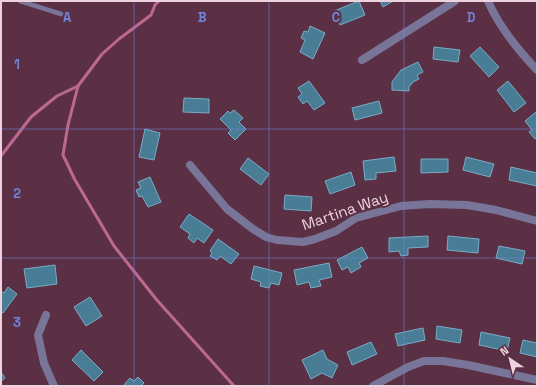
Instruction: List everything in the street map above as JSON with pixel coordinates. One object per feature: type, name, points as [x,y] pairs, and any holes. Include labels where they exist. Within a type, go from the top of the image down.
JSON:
[{"type":"street","points":[[362,60],[455,1]]},
{"type":"street","points":[[488,1],[495,17],[510,38],[537,70]]},
{"type":"street","name":"Martina Way","points":[[190,165],[227,209],[253,229],[266,237],[277,240],[303,242],[314,240],[336,231],[356,218],[401,206],[428,204],[467,205],[496,210],[537,221]]},
{"type":"street","points":[[46,315],[38,335],[44,363],[54,386]]},
{"type":"street","points":[[373,386],[408,367],[424,361],[443,361],[468,365],[537,380]]},
{"type":"lane","points":[[20,1],[61,14]]},
{"type":"building","points":[[359,1],[365,15],[340,25],[334,11]]},
{"type":"building","points":[[380,1],[393,1],[383,7]]},
{"type":"building","points":[[310,26],[325,33],[313,59],[300,52],[305,40],[301,38],[304,31],[308,32]]},
{"type":"building","points":[[434,47],[460,50],[458,62],[433,59]]},
{"type":"building","points":[[480,47],[499,67],[489,77],[470,56]]},
{"type":"building","points":[[418,62],[423,72],[417,75],[419,79],[413,82],[409,87],[409,91],[392,90],[392,82],[401,70]]},
{"type":"building","points":[[309,81],[325,103],[314,110],[307,101],[303,104],[298,97],[302,94],[298,88]]},
{"type":"building","points":[[508,81],[526,103],[514,112],[497,90]]},
{"type":"building","points":[[184,98],[209,99],[209,113],[183,112]]},
{"type":"building","points":[[379,101],[382,113],[355,120],[352,108]]},
{"type":"building","points":[[234,110],[243,118],[239,122],[246,129],[235,140],[228,133],[231,130],[220,119],[228,111],[230,113]]},
{"type":"building","points":[[536,112],[537,137],[535,139],[529,132],[532,130],[525,121]]},
{"type":"building","points":[[145,129],[160,133],[154,160],[139,157]]},
{"type":"building","points":[[394,157],[396,171],[376,173],[376,179],[365,180],[363,161]]},
{"type":"building","points":[[466,157],[494,164],[490,177],[463,170]]},
{"type":"building","points":[[248,158],[269,174],[261,185],[240,169]]},
{"type":"building","points":[[421,159],[448,159],[448,172],[421,173]]},
{"type":"building","points":[[511,167],[537,173],[537,186],[509,180]]},
{"type":"building","points":[[351,172],[355,185],[330,194],[325,181]]},
{"type":"building","points":[[150,177],[161,202],[148,207],[142,196],[139,197],[136,190],[141,188],[138,182]]},
{"type":"building","points":[[285,195],[312,197],[311,211],[284,209]]},
{"type":"building","points":[[189,214],[213,230],[204,243],[197,238],[194,243],[188,238],[190,234],[180,227]]},
{"type":"building","points":[[428,236],[428,247],[408,248],[408,255],[401,256],[399,251],[389,252],[389,238]]},
{"type":"building","points":[[448,236],[479,239],[478,253],[447,250]]},
{"type":"building","points":[[218,239],[239,254],[231,264],[220,256],[217,260],[210,256],[212,253],[210,251]]},
{"type":"building","points":[[499,246],[525,251],[522,264],[496,258]]},
{"type":"building","points":[[362,247],[368,258],[359,263],[361,267],[351,273],[348,267],[342,270],[337,260]]},
{"type":"building","points":[[329,263],[332,277],[319,280],[321,286],[311,288],[309,282],[297,285],[294,270]]},
{"type":"building","points":[[55,265],[57,284],[27,288],[24,269]]},
{"type":"building","points":[[254,266],[282,273],[279,285],[271,283],[269,288],[260,286],[261,282],[251,279]]},
{"type":"building","points":[[8,287],[17,294],[3,313],[1,312],[1,291],[4,293]]},
{"type":"building","points":[[90,297],[102,316],[86,326],[74,307]]},
{"type":"building","points":[[437,326],[462,330],[460,343],[436,339]]},
{"type":"building","points":[[423,328],[425,340],[398,346],[395,334]]},
{"type":"building","points":[[481,332],[510,338],[507,351],[479,345]]},
{"type":"building","points":[[523,340],[537,343],[537,357],[520,353]]},
{"type":"building","points":[[371,342],[377,354],[352,365],[347,352]]},
{"type":"building","points":[[81,350],[103,372],[94,381],[72,360]]},
{"type":"building","points":[[323,350],[327,359],[338,365],[332,378],[322,373],[311,379],[302,360]]},
{"type":"building","points":[[1,372],[5,378],[1,381]]},
{"type":"building","points":[[138,377],[144,383],[141,386],[123,386],[130,378],[134,381]]},
{"type":"waterway","points":[[159,1],[155,5],[151,15],[102,54],[78,86],[68,125],[63,155],[75,180],[114,246],[156,299],[234,386]]},
{"type":"waterway","points":[[1,156],[31,117],[57,96],[78,86]]}]
